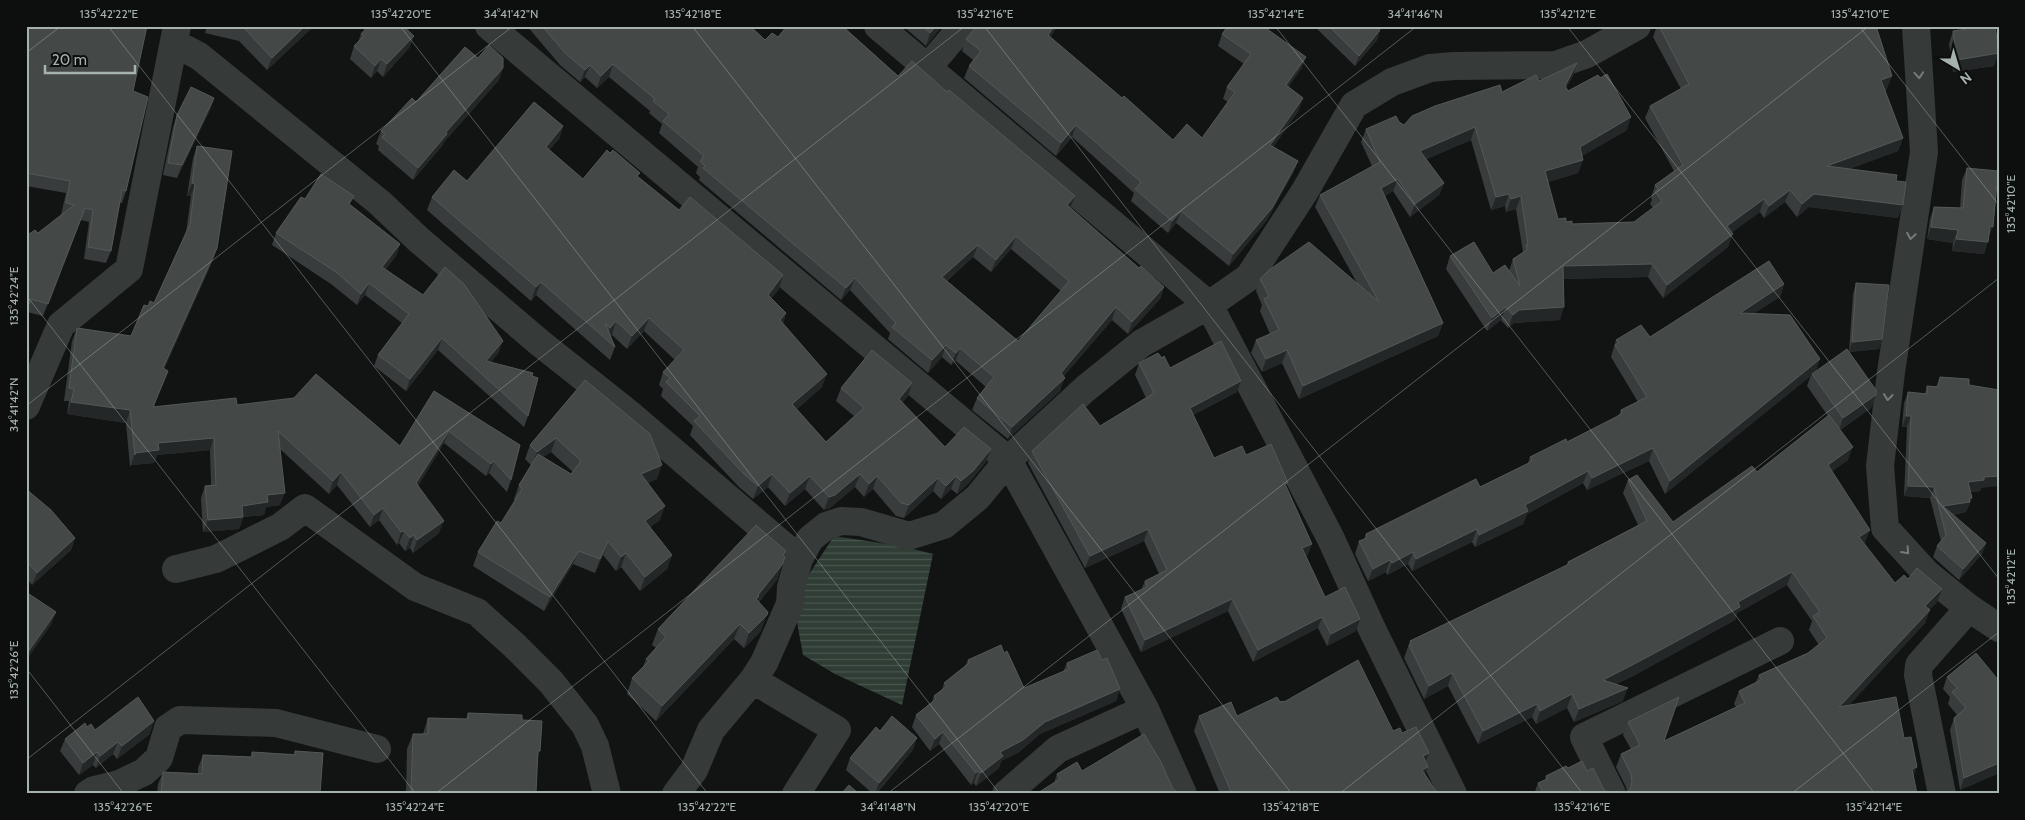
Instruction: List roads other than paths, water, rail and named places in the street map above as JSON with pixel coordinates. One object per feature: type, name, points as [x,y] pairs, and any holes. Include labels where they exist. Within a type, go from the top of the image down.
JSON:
[{"type":"street","points":[[488,26],[1008,460],[1145,709],[1183,794]]},
{"type":"street","points":[[878,26],[1209,305],[1331,539],[1372,629],[1453,794]]},
{"type":"street","points":[[928,67],[963,26]]},
{"type":"street","points":[[676,794],[694,770],[711,730],[753,680],[778,633],[790,604],[791,587],[799,559],[810,540],[826,526],[841,521],[861,522],[909,536],[944,524],[978,496],[1008,460],[1085,389],[1142,343],[1209,305],[1249,277],[1305,191],[1354,105],[1392,82],[1430,68],[1556,65],[1587,54],[1637,26]]},
{"type":"street","points":[[1916,26],[1924,152],[1891,372],[1880,466],[1886,528],[1927,574],[1969,608],[1999,628]]},
{"type":"street","points":[[176,34],[199,56],[380,203],[418,240],[540,343],[627,412],[799,559]]},
{"type":"street","points":[[26,406],[61,325],[129,268],[176,34]]},
{"type":"street","points":[[176,569],[216,559],[280,527],[305,508],[415,587],[477,612],[514,645],[551,682],[586,725],[595,746],[607,794]]},
{"type":"street","points":[[1942,794],[1918,676],[1919,665],[1969,608]]},
{"type":"street","points":[[1612,794],[1584,737],[1780,641]]},
{"type":"street","points":[[753,680],[837,730],[796,794]]},
{"type":"street","points":[[1006,794],[1058,749],[1145,709]]},
{"type":"street","points":[[88,794],[94,790],[119,784],[144,772],[159,758],[168,728],[180,720],[276,723],[377,749]]}]
